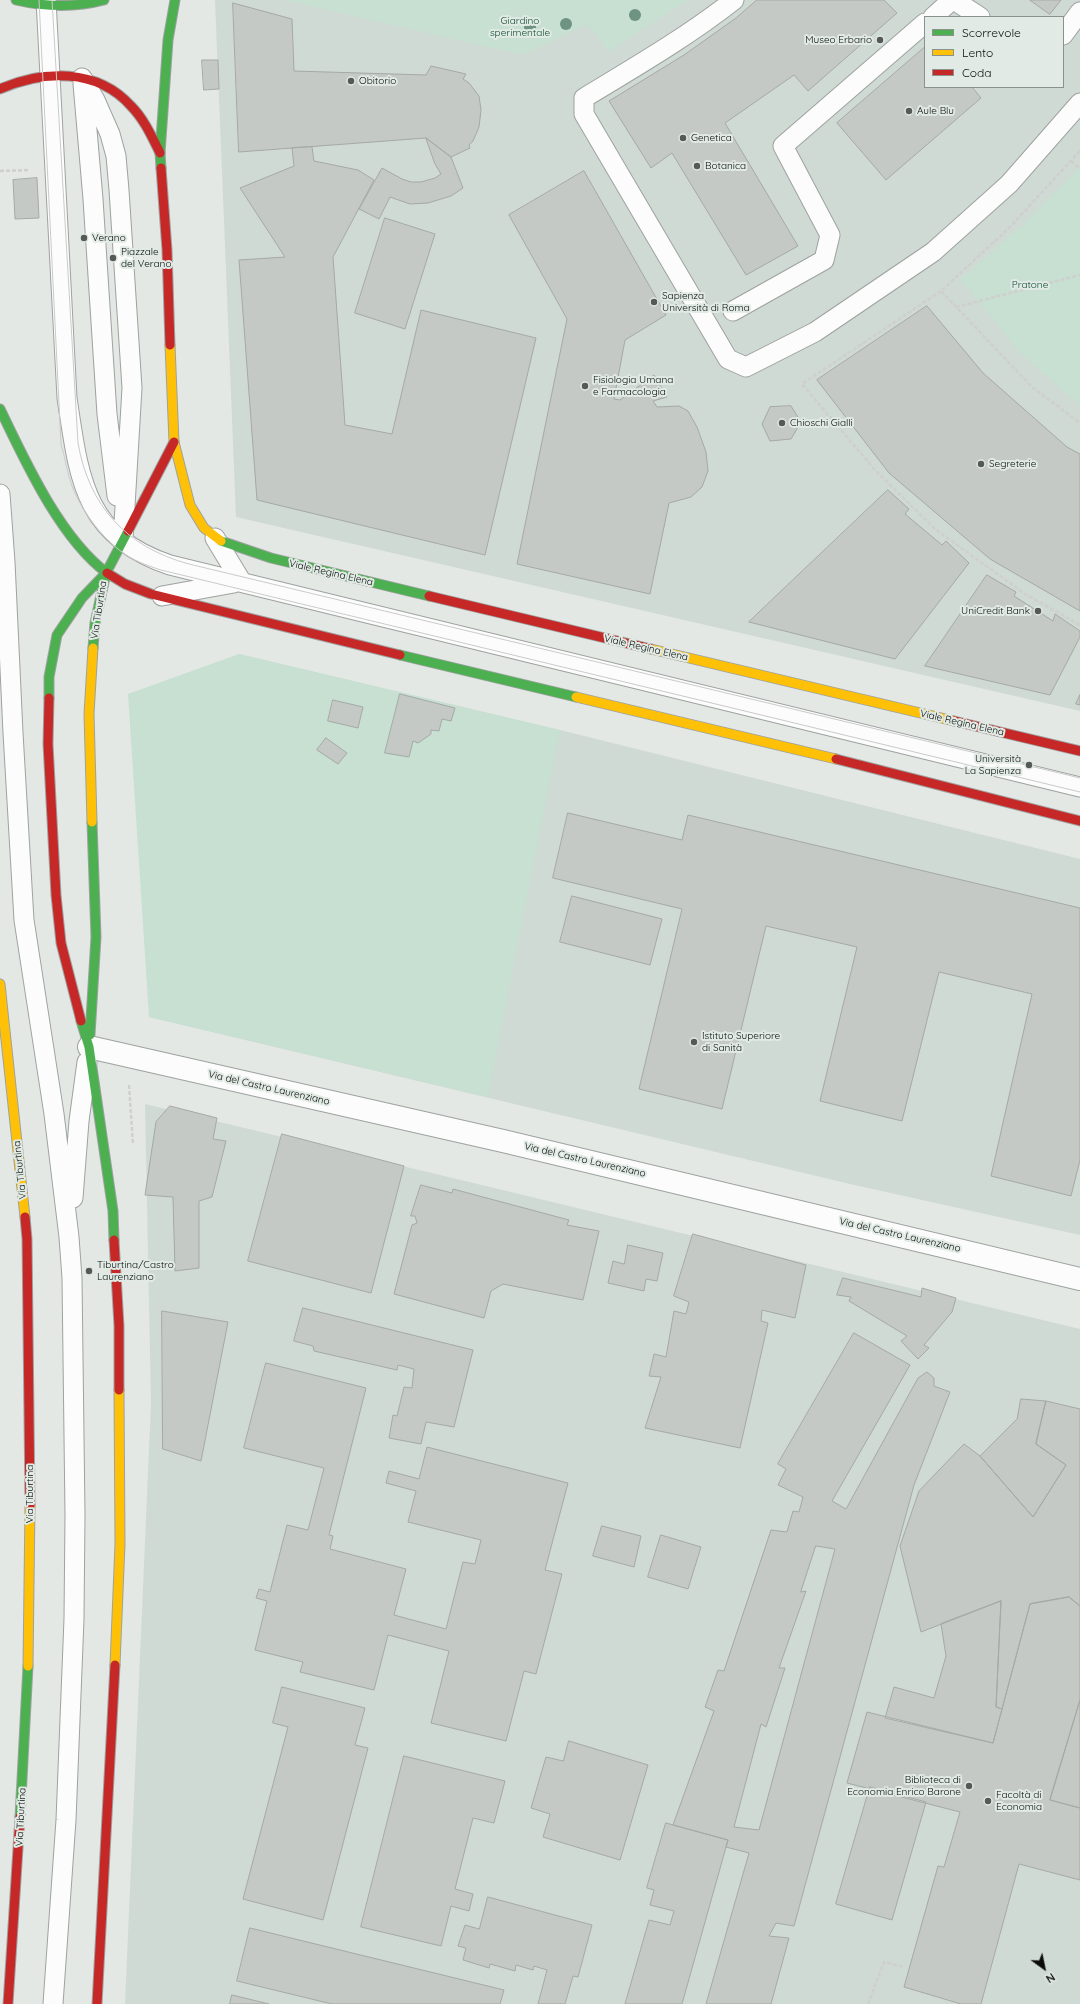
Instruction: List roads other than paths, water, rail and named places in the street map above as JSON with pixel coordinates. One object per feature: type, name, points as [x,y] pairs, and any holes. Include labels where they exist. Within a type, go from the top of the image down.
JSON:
[{"type":"main road","points":[[16,0],[69,6],[104,0]]},
{"type":"main road","points":[[175,0],[168,40],[160,153],[167,250],[174,442],[190,505],[199,522],[215,538]]},
{"type":"main road","points":[[0,89],[24,79],[50,75],[68,75],[82,78],[105,88],[128,102],[141,118],[160,153]]},
{"type":"main road","points":[[0,409],[13,437],[55,510],[82,549],[106,573],[131,587],[236,616],[935,783],[1080,820]]},
{"type":"main road","points":[[106,573],[174,442]]},
{"type":"main road","name":"Viale Regina Elena","points":[[215,538],[245,551],[271,558],[1080,751]]},
{"type":"main road","name":"Via Tiburtina","points":[[89,1047],[96,937],[89,714],[96,623],[106,573]]},
{"type":"main road","name":"Via Tiburtina","points":[[97,2004],[113,1719],[120,1544],[119,1326],[113,1211],[89,1047],[72,991],[61,943],[56,895],[48,744],[49,677],[57,635],[82,598],[106,573]]},
{"type":"main road","name":"Via Tiburtina","points":[[0,984],[26,1238],[30,1394],[30,1592],[26,1723],[8,2004]]},
{"type":"street","name":"Via del Castro Laurenziano","points":[[89,1047],[511,1143],[1080,1278]]},
{"type":"lane","points":[[734,0],[711,18],[665,49],[584,98],[584,114],[728,359],[746,367],[815,332],[933,252],[1009,184],[1080,103]]},
{"type":"lane","points":[[933,16],[953,0],[978,16]]},
{"type":"lane","points":[[46,3],[67,398],[76,460],[82,483],[96,511],[107,526],[136,551],[156,560],[683,692],[1080,787]]},
{"type":"lane","points":[[1064,34],[1080,12]]},
{"type":"lane","points":[[732,311],[824,260],[830,235],[783,146],[924,25]]},
{"type":"lane","points":[[82,78],[93,199],[107,414],[123,541]]},
{"type":"lane","points":[[82,78],[95,100],[110,134],[116,156],[132,388],[123,541]]},
{"type":"lane","name":"Via Tiburtina","points":[[0,494],[24,920],[54,1114],[69,1237],[73,1319],[75,1515],[74,1619],[66,1820],[53,2004]]},
{"type":"lane","points":[[215,538],[241,581]]},
{"type":"lane","points":[[160,596],[241,581]]},
{"type":"lane","name":"Via Tiburtina","points":[[69,1237],[79,1121],[89,1047]]},
{"type":"tram line","points":[[39,0],[61,444],[70,481],[89,518],[106,538],[125,554],[161,570],[1080,792]]},
{"type":"tram line","points":[[52,0],[78,443],[83,466],[91,486],[101,504],[114,521],[129,535],[147,547],[167,557],[189,564],[1080,778]]},
{"type":"place","name":"Museo Erbario","points":[[880,40]]},
{"type":"place","name":"Obitorio","points":[[351,81]]},
{"type":"place","name":"Aule Blu","points":[[909,111]]},
{"type":"place","name":"Genetica","points":[[683,138]]},
{"type":"place","name":"Botanica","points":[[697,166]]},
{"type":"place","name":"Verano","points":[[84,238]]},
{"type":"place","name":"Piazzale del Verano","points":[[113,258]]},
{"type":"place","name":"Sapienza Università di Roma","points":[[654,302]]},
{"type":"place","name":"Fisiologia Umana e Farmacologia","points":[[585,386]]},
{"type":"place","name":"Chioschi Gialli","points":[[782,423]]},
{"type":"place","name":"Segreterie","points":[[981,464]]},
{"type":"place","name":"UniCredit Bank","points":[[1038,611]]},
{"type":"place","name":"Università La Sapienza","points":[[1029,765]]},
{"type":"place","name":"Istituto Superiore di Sanità","points":[[694,1042]]},
{"type":"place","name":"Tiburtina/Castro Laurenziano","points":[[89,1271]]},
{"type":"place","name":"Biblioteca di Economia Enrico Barone","points":[[969,1786]]},
{"type":"place","name":"Facoltà di Economia","points":[[988,1801]]},
{"type":"park label","name":"Giardino sperimentale","points":[[520,26]]},
{"type":"park label","name":"Pratone","points":[[1030,285]]}]
